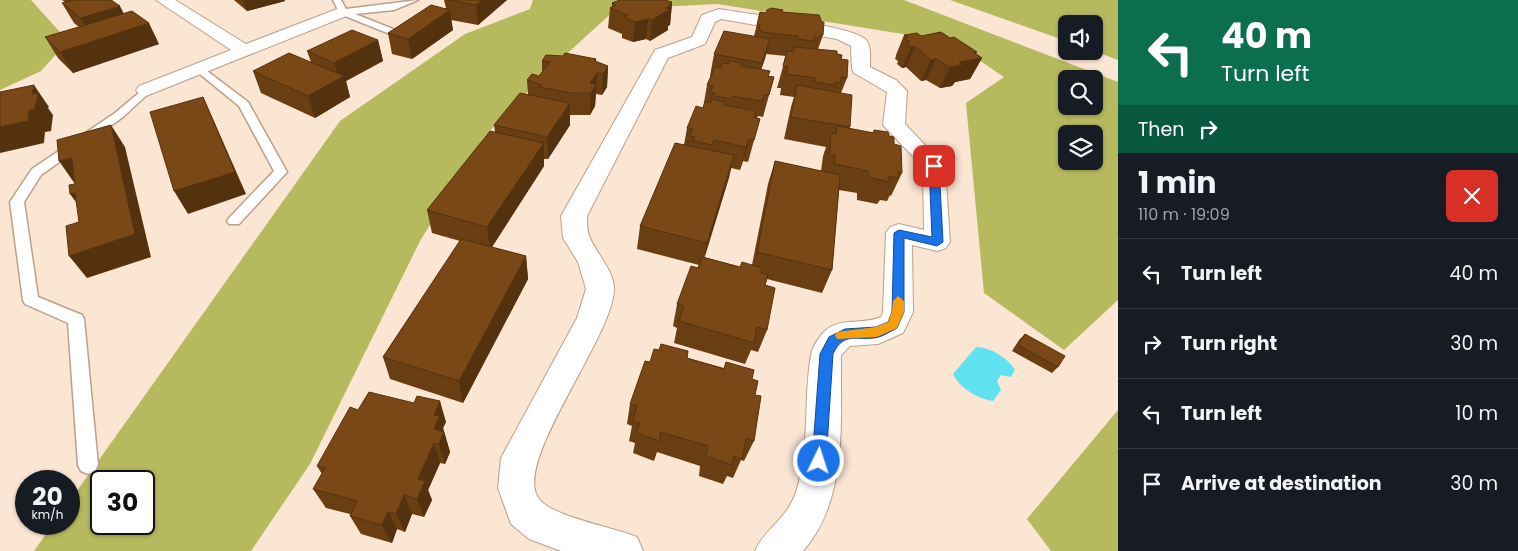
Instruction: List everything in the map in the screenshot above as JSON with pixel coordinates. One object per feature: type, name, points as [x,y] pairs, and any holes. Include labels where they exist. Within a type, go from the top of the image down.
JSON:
[{"type":"street","points":[[164,0],[243,50]]},
{"type":"street","points":[[146,90],[243,50],[340,6]]},
{"type":"street","points":[[623,551],[579,545],[542,526],[524,510],[516,488],[519,458],[591,319],[600,289],[592,262],[576,238],[574,216],[661,54],[699,40],[708,19],[720,14],[841,35],[858,42],[860,46],[861,69],[866,74],[893,86],[897,91],[894,125],[934,166],[937,242],[899,233],[898,312],[893,325],[877,332],[845,334],[833,340],[826,354],[818,479],[807,513],[785,543],[775,551]]},
{"type":"lane","points":[[340,6],[394,7],[414,0]]},
{"type":"lane","points":[[340,6],[390,31]]},
{"type":"lane","points":[[199,68],[244,104],[281,172],[234,221]]},
{"type":"lane","points":[[88,465],[76,319],[31,300],[17,202],[36,172],[119,115],[146,90]]},
{"type":"green space","points":[[0,0],[31,0],[68,41],[41,71],[0,90]]},
{"type":"green space","points":[[533,0],[904,0],[1087,70],[1058,70],[1058,115],[1103,115],[1103,76],[1118,82],[1118,300],[1064,350],[984,293],[966,103],[1004,77],[952,42],[718,4],[616,9],[549,70],[484,137],[420,241],[310,464],[251,551],[34,551],[45,535],[80,535],[80,487],[90,472],[90,535],[155,535],[155,470],[92,470],[340,121],[465,34],[530,9]]},
{"type":"green space","points":[[950,0],[1118,0],[1118,60],[1103,54],[1103,15],[1058,15],[1058,38]]},
{"type":"green space","points":[[1118,410],[1118,551],[1051,551],[1027,519]]},
{"type":"water","points":[[976,347],[981,347],[998,354],[1008,361],[1015,370],[1011,377],[1001,375],[997,381],[1001,390],[993,401],[970,392],[960,384],[953,374]]},
{"type":"building","points":[[74,0],[111,0],[120,6],[81,18],[62,3]]},
{"type":"building","points":[[448,0],[483,0],[476,5]]},
{"type":"building","points":[[620,0],[665,0],[672,2],[669,4],[672,5],[666,8],[670,9],[652,20],[635,22],[623,17],[628,15],[610,8],[616,5],[612,3]]},
{"type":"building","points":[[431,5],[450,10],[408,39],[388,33]]},
{"type":"building","points":[[771,8],[783,10],[782,12],[819,15],[822,22],[824,22],[823,35],[820,35],[819,38],[814,37],[813,41],[798,39],[798,36],[761,32],[762,30],[759,30],[760,25],[757,25],[760,12],[766,13]]},
{"type":"building","points":[[132,11],[149,23],[60,52],[45,37]]},
{"type":"building","points":[[352,30],[378,40],[334,63],[307,51]]},
{"type":"building","points":[[724,31],[770,39],[762,63],[714,54]]},
{"type":"building","points":[[941,32],[950,38],[954,37],[977,52],[973,52],[982,58],[959,62],[963,65],[950,67],[936,59],[931,60],[915,46],[911,47],[906,43],[910,42],[904,38],[908,37],[904,35],[917,33],[921,36]]},
{"type":"building","points":[[795,47],[837,51],[837,54],[842,55],[841,59],[848,60],[847,78],[841,77],[840,83],[835,82],[834,85],[815,82],[816,78],[786,74],[788,67],[783,66],[787,51],[794,52]]},
{"type":"building","points":[[289,53],[344,76],[308,96],[253,71]]},
{"type":"building","points":[[565,53],[596,59],[595,61],[608,66],[603,74],[597,73],[590,83],[596,85],[591,93],[571,93],[540,87],[542,85],[527,80],[532,74],[539,76],[550,62],[542,61],[546,55],[563,56]]},
{"type":"building","points":[[729,61],[742,63],[741,66],[770,71],[768,76],[774,77],[769,95],[764,95],[762,101],[732,96],[731,99],[714,96],[715,93],[710,92],[713,86],[707,85],[715,67],[721,68],[723,63],[728,64]]},
{"type":"building","points":[[34,85],[32,94],[38,93],[35,109],[29,110],[28,121],[0,127],[0,92]]},
{"type":"building","points":[[797,85],[852,95],[850,127],[791,117]]},
{"type":"building","points":[[520,93],[570,103],[547,137],[494,125]]},
{"type":"building","points":[[203,97],[235,172],[174,191],[150,112]]},
{"type":"building","points":[[712,99],[725,102],[724,105],[756,111],[754,117],[760,119],[754,140],[749,139],[746,147],[714,140],[712,145],[693,141],[695,137],[690,136],[693,129],[687,128],[696,106],[703,108],[705,102],[711,102]]},
{"type":"building","points":[[111,125],[135,234],[69,256],[66,226],[79,222],[75,193],[70,194],[69,185],[75,184],[72,158],[59,161],[57,140]]},
{"type":"building","points":[[837,126],[874,133],[874,130],[888,132],[889,136],[894,137],[894,144],[901,146],[902,173],[898,172],[898,178],[889,176],[889,182],[868,177],[868,171],[835,164],[835,156],[830,155],[831,133],[836,134]]},
{"type":"building","points":[[490,131],[544,143],[487,227],[427,210]]},
{"type":"building","points":[[675,143],[734,155],[707,243],[640,226]]},
{"type":"building","points":[[775,161],[840,175],[832,270],[757,252]]},
{"type":"building","points":[[461,239],[526,256],[459,381],[383,357]]},
{"type":"building","points":[[702,257],[740,267],[742,262],[762,268],[761,273],[768,275],[765,285],[775,288],[767,330],[757,327],[754,343],[679,321],[684,306],[677,304],[691,266],[698,268]]},
{"type":"building","points":[[1025,334],[1065,356],[1058,367],[1018,345]]},
{"type":"building","points":[[661,344],[688,351],[687,358],[724,369],[726,362],[754,370],[752,379],[758,381],[755,395],[761,396],[754,441],[746,438],[742,459],[734,456],[732,465],[706,456],[708,446],[661,432],[659,441],[636,433],[640,423],[633,421],[637,406],[630,404],[645,361],[650,362],[654,349],[659,350]]},
{"type":"building","points":[[369,392],[414,403],[417,396],[440,401],[434,415],[440,416],[434,429],[444,432],[439,444],[434,443],[418,479],[425,481],[417,499],[404,495],[396,514],[388,512],[382,525],[350,516],[357,501],[313,489],[325,468],[317,466],[350,407],[358,410]]},
{"type":"slow traffic","points":[[842,335],[877,332],[893,325],[898,312],[898,301]]},
{"type":"route","points":[[819,461],[826,354],[833,340],[845,334],[877,332],[893,325],[898,312],[899,233],[937,242],[934,166]]}]
